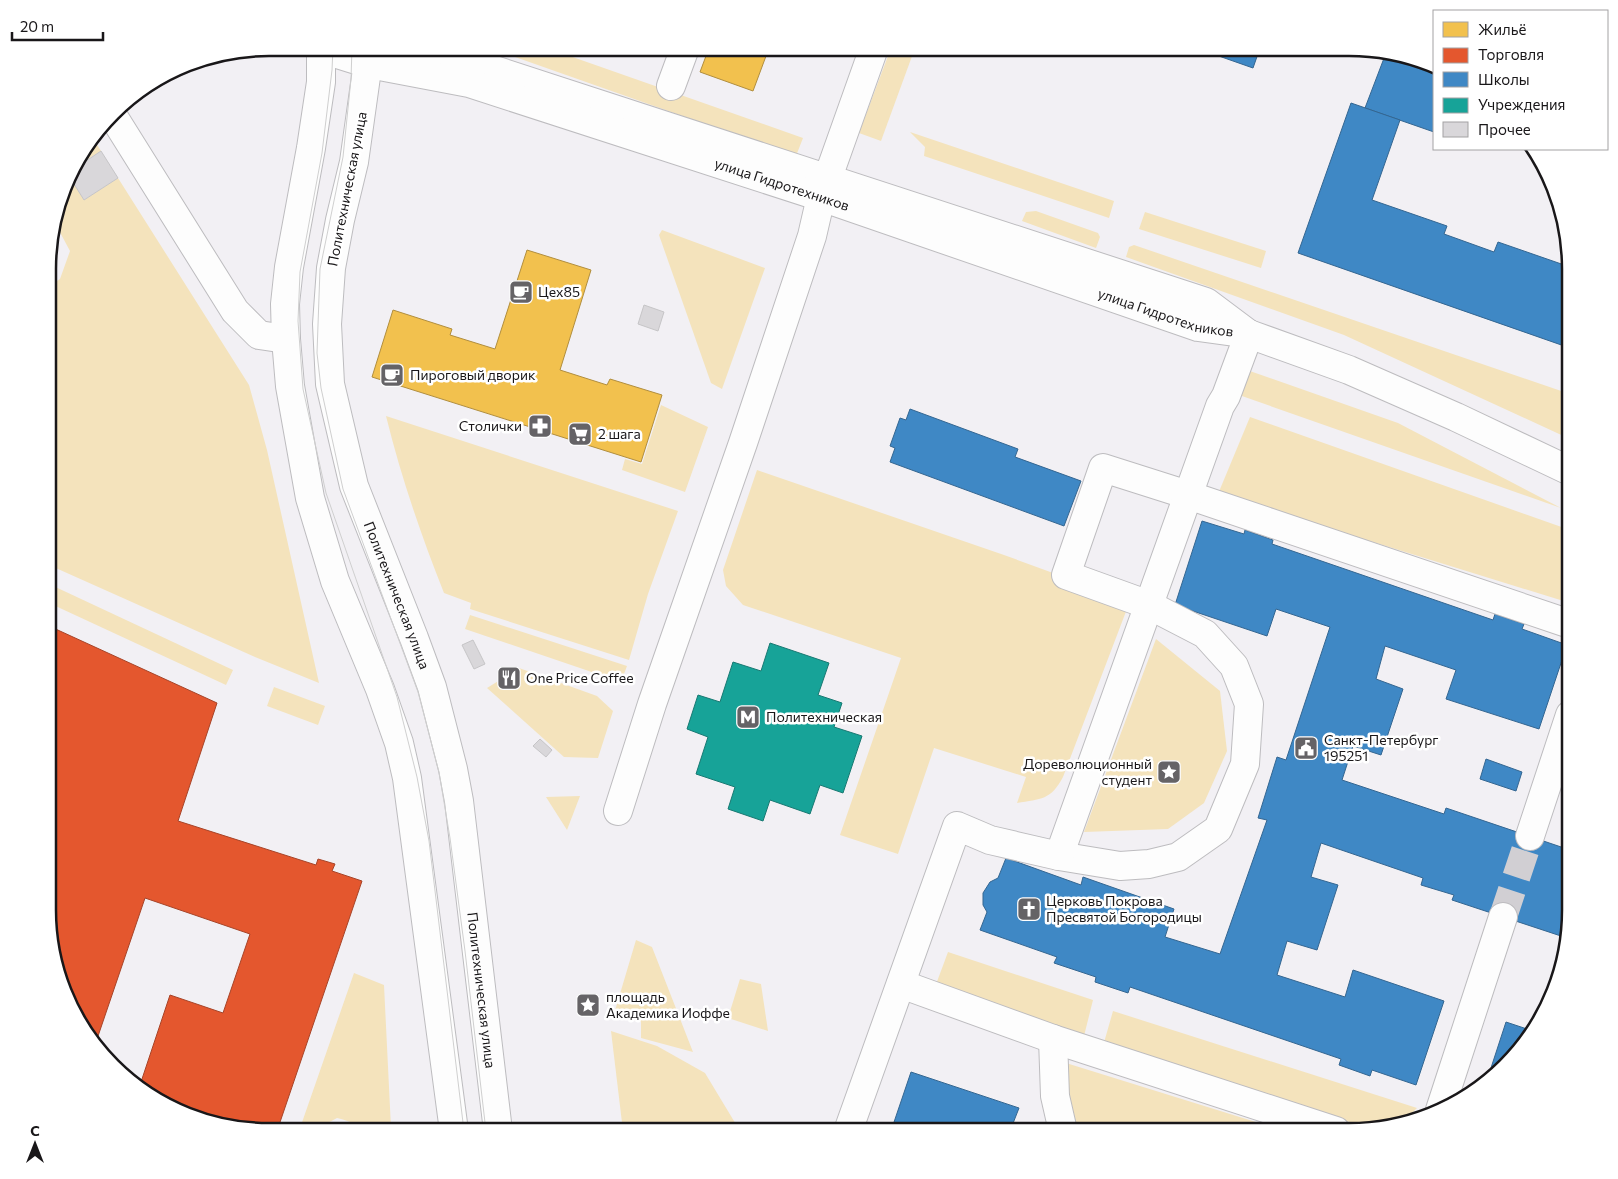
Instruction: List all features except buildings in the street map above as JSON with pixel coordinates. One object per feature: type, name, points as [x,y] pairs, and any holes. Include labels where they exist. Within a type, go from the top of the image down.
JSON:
[{"type":"main road","points":[[323,56],[311,148],[289,267],[285,304],[290,386],[310,498],[335,581],[380,689],[399,743],[407,778],[453,1123]]},
{"type":"main road","name":"улица Гидротехников","points":[[370,56],[469,83],[825,188]]},
{"type":"main road","name":"Политехническая улица","points":[[370,56],[354,162],[331,268],[327,324],[330,384],[354,486],[432,687],[453,768],[459,801],[497,1123]]},
{"type":"main road","name":"улица Гидротехников","points":[[437,56],[476,64],[825,188],[1198,327],[1249,334],[1349,370],[1456,417],[1562,467]]},
{"type":"main road","points":[[671,86],[682,56]]},
{"type":"main road","points":[[618,811],[652,704],[744,443],[812,236],[825,188],[871,56]]},
{"type":"main road","points":[[116,122],[235,312],[259,335],[286,339]]},
{"type":"main road","points":[[1059,856],[1220,406],[1226,396],[1249,334]]},
{"type":"main road","points":[[851,1123],[957,826],[990,840],[1059,856],[1120,866],[1149,864],[1178,857],[1218,829],[1245,764],[1249,704],[1234,666],[1206,634],[1149,605],[1066,575],[1103,468],[1562,621]]},
{"type":"main road","points":[[1530,836],[1562,739]]},
{"type":"main road","points":[[1443,1101],[1503,917]]},
{"type":"main road","points":[[901,984],[1279,1123]]},
{"type":"main road","points":[[1053,1039],[1055,1096],[1062,1123]]},
{"type":"shaded area","points":[[512,56],[570,56],[803,138],[796,156]]},
{"type":"shaded area","points":[[888,56],[912,56],[881,141],[859,133]]},
{"type":"shaded area","points":[[910,132],[1114,201],[1109,218],[924,156],[925,147]]},
{"type":"shaded area","points":[[97,144],[101,151],[87,160]]},
{"type":"shaded area","points":[[118,178],[249,385],[267,450],[319,683],[255,657],[56,568],[56,282],[60,279],[70,251],[60,231],[74,184],[84,200]]},
{"type":"shaded area","points":[[1036,211],[1098,233],[1100,237],[1096,248],[1022,221],[1026,212]]},
{"type":"shaded area","points":[[1145,212],[1266,251],[1261,268],[1139,229]]},
{"type":"shaded area","points":[[662,230],[765,268],[722,389],[711,383],[659,235]]},
{"type":"shaded area","points":[[1134,245],[1562,391],[1562,435],[1344,335],[1126,257],[1129,247]]},
{"type":"shaded area","points":[[1247,370],[1398,423],[1561,508],[1239,395]]},
{"type":"shaded area","points":[[661,405],[708,427],[685,492],[622,470],[625,459],[642,464]]},
{"type":"shaded area","points":[[386,416],[678,511],[648,594],[629,660],[470,609],[471,603],[444,593],[412,506]]},
{"type":"shaded area","points":[[1250,417],[1562,527],[1562,601],[1218,494]]},
{"type":"shaded area","points":[[757,470],[1004,555],[1130,601],[1063,777],[1059,785],[1050,794],[1039,799],[1017,803],[1026,777],[934,748],[898,854],[840,835],[901,658],[743,605],[726,586],[723,570]]},
{"type":"shaded area","points":[[56,587],[233,670],[226,685],[56,606]]},
{"type":"shaded area","points":[[470,615],[627,666],[621,682],[465,629]]},
{"type":"shaded area","points":[[1156,639],[1220,691],[1227,751],[1204,803],[1168,829],[1084,832]]},
{"type":"shaded area","points":[[519,668],[597,696],[613,711],[598,758],[564,757],[487,688]]},
{"type":"shaded area","points":[[274,687],[325,706],[318,725],[267,706]]},
{"type":"shaded area","points":[[580,796],[567,830],[546,797]]},
{"type":"shaded area","points":[[636,940],[652,947],[693,1052],[641,1038],[641,1022],[614,1014]]},
{"type":"shaded area","points":[[948,952],[1093,1000],[1084,1036],[935,987]]},
{"type":"shaded area","points":[[354,973],[384,985],[391,1123],[353,1123],[337,1118],[328,1123],[302,1123]]},
{"type":"shaded area","points":[[740,979],[761,984],[768,1031],[728,1018]]},
{"type":"shaded area","points":[[1113,1011],[1417,1108],[1413,1112],[1390,1119],[1352,1123],[1103,1046]]},
{"type":"shaded area","points":[[611,1031],[657,1046],[705,1073],[735,1123],[622,1123]]},
{"type":"shaded area","points":[[1066,1063],[1259,1123],[1076,1123],[1072,1118],[1062,1085]]},
{"type":"tunnel","points":[[1503,917],[1530,836]]},
{"type":"tram line","points":[[333,56],[322,153],[300,272],[298,321],[303,389],[326,493],[397,697],[417,777],[429,841],[463,1123]]},
{"type":"tram line","points":[[352,56],[343,157],[320,269],[317,353],[321,388],[343,489],[418,692],[439,772],[465,951],[485,1123]]},
{"type":"place","name":"Цех85","points":[[521,292]]},
{"type":"place","name":"Пироговый дворик","points":[[392,375]]},
{"type":"place","name":"Столички","points":[[540,426]]},
{"type":"place","name":"2 шага","points":[[580,434]]},
{"type":"place","name":"One Price Coffee","points":[[509,678]]},
{"type":"place","name":"Политехническая","points":[[748,717]]},
{"type":"place","name":"Санкт-Петербург 195251","points":[[1306,748]]},
{"type":"place","name":"Дореволюционный студент","points":[[1169,772]]},
{"type":"place","name":"Церковь Покрова Пресвятой Богородицы","points":[[1029,909]]},
{"type":"place","name":"площадь Академика Иоффе","points":[[588,1005]]}]
